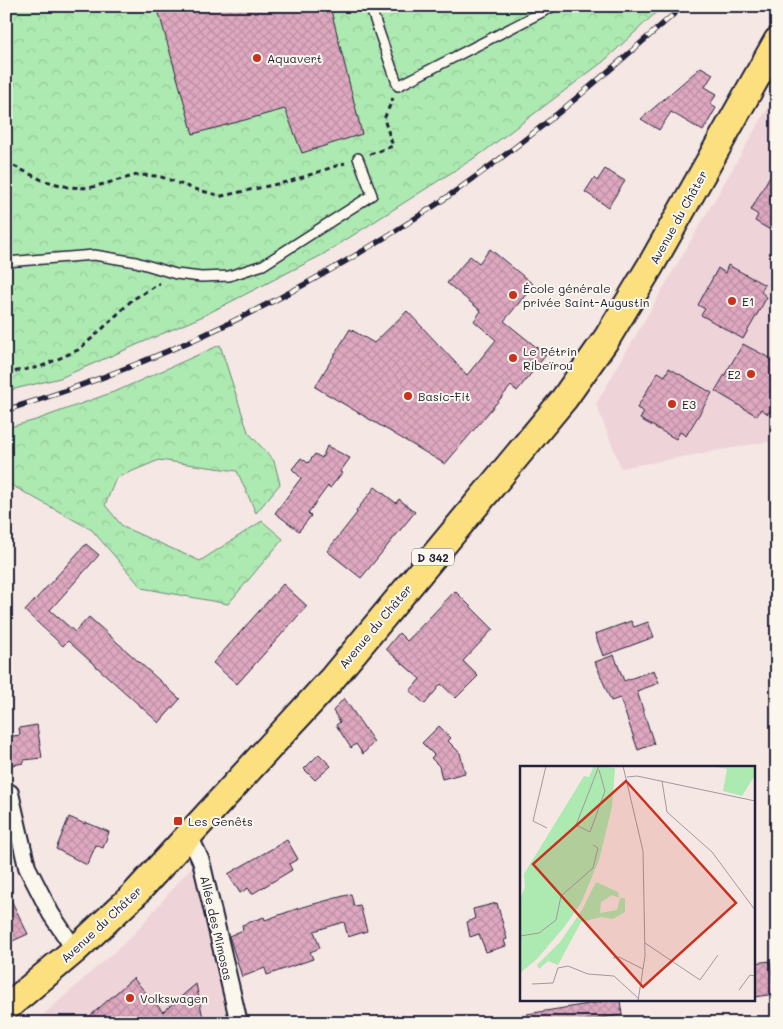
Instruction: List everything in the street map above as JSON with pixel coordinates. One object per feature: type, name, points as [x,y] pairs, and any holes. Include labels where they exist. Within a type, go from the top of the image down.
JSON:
[{"type":"main road","name":"Avenue du Châter","points":[[6,1008],[75,950],[134,895],[189,835],[330,680],[564,399],[607,338],[646,273],[777,42]]},
{"type":"street","points":[[6,791],[10,793],[27,867],[51,914],[75,950]]},
{"type":"street","name":"Allée des Mimosas","points":[[189,835],[201,861],[239,1023]]},
{"type":"lane","points":[[370,6],[398,86],[554,6]]},
{"type":"lane","points":[[6,262],[94,255],[136,262],[176,274],[201,278],[229,276],[263,265],[372,195],[358,158]]},
{"type":"path","points":[[6,161],[42,180],[68,187],[89,188],[137,175],[159,176],[194,189],[222,196],[291,181],[394,146],[384,119],[398,86]]},
{"type":"path","points":[[6,374],[40,367],[78,350],[132,300],[176,274]]},
{"type":"path","points":[[749,1023],[777,1018]]},
{"type":"shaded area","points":[[777,92],[777,440],[621,468],[596,404]]},
{"type":"shaded area","points":[[193,865],[229,1023],[34,1023],[133,935]]},
{"type":"green space","points":[[6,6],[663,6],[604,61],[482,153],[322,255],[201,317],[60,378],[6,391]]},
{"type":"green space","points":[[220,345],[248,432],[274,461],[280,484],[256,513],[237,471],[159,460],[116,478],[105,505],[123,527],[200,561],[262,521],[283,539],[228,604],[142,588],[92,530],[6,482],[6,428],[36,420],[119,390]]},
{"type":"building","name":"Aquavert","points":[[157,6],[330,6],[362,134],[302,153],[285,109],[193,134]]},
{"type":"building","points":[[701,67],[713,74],[705,87],[717,94],[710,104],[716,108],[703,131],[671,112],[659,130],[641,119]]},
{"type":"building","points":[[777,163],[777,234],[755,221],[758,215],[751,210]]},
{"type":"building","points":[[605,169],[625,181],[608,207],[585,192],[594,178],[597,181]]},
{"type":"building","name":"Basic-Fit","points":[[490,249],[534,285],[504,321],[546,355],[517,391],[511,386],[445,464],[315,387],[350,329],[374,343],[407,311],[467,375],[496,340],[474,321],[481,311],[447,283],[470,256],[479,263]]},
{"type":"building","name":"E1","points":[[728,265],[765,285],[761,292],[767,297],[743,339],[701,315],[705,309],[698,305],[718,268],[725,273]]},
{"type":"building","name":"E2","points":[[743,344],[777,362],[777,399],[768,414],[761,409],[757,416],[715,391]]},
{"type":"building","name":"E3","points":[[669,368],[712,393],[686,436],[680,432],[676,439],[640,419],[644,412],[637,408],[658,372],[665,376]]},
{"type":"building","points":[[327,446],[350,458],[340,472],[342,473],[330,488],[328,486],[308,513],[311,516],[299,531],[275,513],[301,478],[292,469],[301,458],[308,463],[315,454],[322,458]]},
{"type":"building","points":[[375,487],[396,503],[399,499],[415,512],[361,578],[327,551]]},
{"type":"building","points":[[86,544],[99,555],[50,610],[75,632],[89,617],[180,699],[159,723],[68,641],[63,646],[25,611]]},
{"type":"building","points":[[283,584],[307,606],[237,684],[213,663]]},
{"type":"building","points":[[455,591],[493,629],[463,661],[478,676],[456,698],[441,684],[425,704],[410,691],[420,679],[386,649],[399,633],[407,641]]},
{"type":"building","points":[[631,621],[634,627],[648,622],[654,637],[603,656],[595,634]]},
{"type":"building","points":[[614,655],[624,681],[654,670],[659,683],[637,691],[654,744],[638,750],[620,698],[611,701],[595,662]]},
{"type":"building","points":[[344,698],[374,742],[363,754],[356,744],[351,748],[336,725],[340,722],[333,711]]},
{"type":"building","points":[[37,725],[42,758],[24,760],[24,763],[6,766],[6,737],[20,735],[19,728]]},
{"type":"building","points":[[439,726],[451,738],[448,741],[460,753],[465,773],[442,779],[439,766],[431,758],[434,755],[422,743]]},
{"type":"building","points":[[319,754],[331,766],[315,780],[304,769]]},
{"type":"building","points":[[69,817],[109,832],[103,848],[96,845],[87,865],[56,849]]},
{"type":"building","points":[[287,840],[298,859],[289,864],[292,870],[252,894],[248,888],[240,893],[228,874]]},
{"type":"building","points":[[6,890],[28,934],[6,944]]},
{"type":"building","points":[[351,894],[354,906],[360,905],[367,931],[348,937],[344,922],[314,931],[320,948],[310,952],[313,959],[267,975],[265,968],[242,977],[229,936],[243,930],[242,925],[264,917],[265,920],[299,908]]},
{"type":"building","points":[[497,903],[507,939],[504,940],[506,946],[486,952],[479,934],[470,937],[467,922],[475,919],[473,909]]},
{"type":"building","points":[[770,961],[775,994],[756,997],[756,963]]},
{"type":"building","name":"Volkswagen","points":[[133,978],[163,1012],[196,984],[204,1023],[82,1023]]},
{"type":"building","points":[[601,1002],[620,1002],[622,1015],[579,1021],[579,1023],[528,1023],[527,1014]]},
{"type":"railway","points":[[6,410],[63,392],[175,348],[283,296],[387,237],[437,204],[532,134],[683,6]]},
{"type":"place","name":"Aquavert","points":[[257,58]]},
{"type":"place","name":"École générale privée Saint-Augustin","points":[[513,295]]},
{"type":"place","name":"E1","points":[[732,301]]},
{"type":"place","name":"Le Pétrin Ribeïrou","points":[[513,358]]},
{"type":"place","name":"E2","points":[[751,374]]},
{"type":"place","name":"Basic-Fit","points":[[408,396]]},
{"type":"place","name":"E3","points":[[672,404]]},
{"type":"place","name":"Les Genêts","points":[[178,821]]},
{"type":"place","name":"Volkswagen","points":[[130,998]]}]
